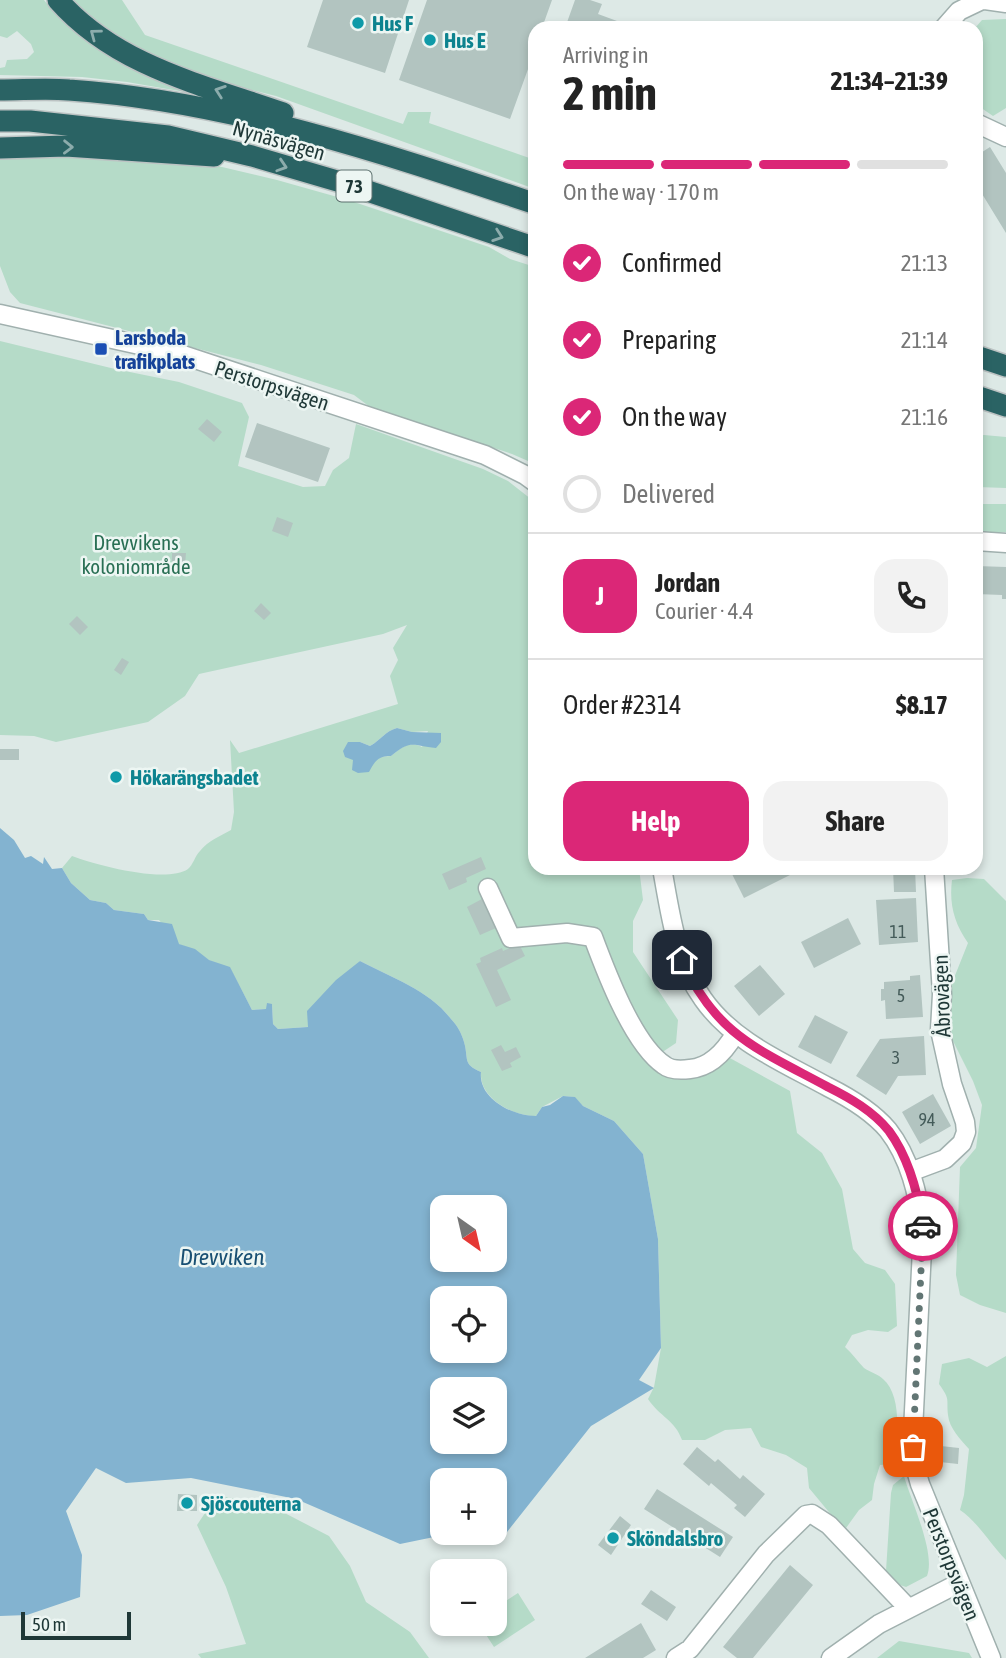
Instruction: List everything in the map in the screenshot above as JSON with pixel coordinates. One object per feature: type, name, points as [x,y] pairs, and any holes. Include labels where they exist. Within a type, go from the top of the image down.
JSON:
[{"type":"highway","points":[[58,0],[89,31],[136,61],[425,161],[469,181]]},
{"type":"highway","name":"Nynäsvägen","points":[[0,90],[68,89],[254,118],[367,149],[528,201]]},
{"type":"highway","name":"Nynäsvägen","points":[[0,121],[30,121],[168,136],[252,156],[344,183],[528,245]]},
{"type":"highway","points":[[0,148],[66,146],[190,156],[252,156]]},
{"type":"highway","points":[[983,358],[1006,366]]},
{"type":"highway","points":[[983,398],[1006,406]]},
{"type":"street","points":[[950,21],[959,11],[983,0],[1006,3]]},
{"type":"street","points":[[983,126],[1006,137]]},
{"type":"street","name":"Perstorpsvägen","points":[[0,314],[180,354],[485,455],[528,477]]},
{"type":"street","points":[[983,541],[1006,543]]},
{"type":"street","name":"Perstorpsvägen","points":[[663,875],[674,931],[688,972],[703,999],[735,1034],[765,1054],[862,1106],[889,1131],[910,1172],[919,1201],[923,1229],[913,1431],[914,1463],[927,1504],[991,1658]]},
{"type":"street","name":"Åbrovägen","points":[[910,1172],[944,1159],[962,1143],[966,1132],[940,1030],[942,994],[934,875]]},
{"type":"street","points":[[488,888],[511,938],[567,933],[593,937],[604,968],[632,1025],[649,1051],[665,1066],[683,1070],[697,1069],[720,1055],[735,1034]]},
{"type":"street","points":[[676,1658],[690,1649],[766,1554],[806,1515],[812,1514],[829,1525],[908,1608]]},
{"type":"street","points":[[831,1658],[908,1608],[959,1583]]},
{"type":"green space","points":[[0,0],[44,0],[78,35],[98,48],[140,70],[208,96],[82,77],[0,75],[0,68],[5,67],[7,60],[27,59],[34,52],[31,44],[17,31],[7,38],[0,36]]},
{"type":"green space","points":[[67,0],[122,0],[145,35],[403,124],[408,112],[431,112],[429,123],[528,158],[528,186],[276,96],[219,82],[112,40]]},
{"type":"green space","points":[[1006,19],[1006,108],[993,116],[983,109],[982,20]]},
{"type":"green space","points":[[41,152],[205,163],[348,200],[489,247],[510,259],[528,265],[528,461],[370,407],[354,395],[261,365],[20,303],[10,292],[0,266],[0,153]]},
{"type":"green space","name":"Drevvikens koloniområde","points":[[0,341],[179,382],[242,403],[249,417],[238,466],[303,487],[325,486],[333,470],[349,458],[356,424],[483,469],[508,481],[528,497],[528,875],[640,875],[643,900],[633,921],[633,952],[678,1020],[676,1043],[664,1051],[646,1052],[664,1072],[678,1079],[686,1080],[701,1075],[728,1057],[790,1091],[797,1133],[822,1153],[842,1189],[853,1249],[865,1263],[885,1270],[895,1284],[897,1326],[888,1332],[868,1330],[852,1335],[845,1347],[864,1368],[883,1379],[889,1387],[894,1396],[897,1420],[892,1464],[880,1465],[872,1500],[859,1510],[846,1528],[809,1488],[807,1468],[786,1455],[761,1447],[751,1428],[725,1430],[705,1440],[682,1440],[671,1423],[648,1399],[654,1387],[661,1348],[658,1239],[643,1154],[614,1121],[583,1106],[574,1097],[563,1096],[542,1107],[536,1116],[517,1113],[499,1104],[485,1090],[481,1072],[467,1060],[461,1033],[442,1009],[421,992],[360,961],[308,1027],[278,1029],[273,1024],[272,1004],[267,1009],[252,1010],[230,968],[178,944],[159,920],[148,920],[144,914],[114,910],[106,903],[90,900],[71,883],[62,868],[72,856],[113,868],[148,874],[164,875],[188,869],[203,847],[231,830],[234,812],[230,740],[239,753],[398,704],[390,676],[398,660],[393,648],[407,625],[383,634],[199,674],[185,696],[148,722],[56,742],[34,736],[0,735]],"holes":[[[397,728],[412,732],[428,731],[422,747],[409,745],[391,756],[353,764],[360,742],[370,746]]]},
{"type":"green space","points":[[983,435],[1006,437],[1006,488],[983,487]]},
{"type":"green space","points":[[983,504],[1006,504],[1006,532],[983,534]]},
{"type":"green space","points":[[984,879],[1006,901],[1006,1313],[960,1295],[956,1275],[960,1167],[976,1148],[982,1105],[952,1039],[948,993],[968,943],[954,913],[952,880]]},
{"type":"green space","points":[[1006,1356],[1006,1560],[973,1521],[960,1510],[969,1449],[951,1425],[947,1397],[939,1384],[942,1364],[969,1358],[987,1367]]},
{"type":"green space","points":[[904,1476],[926,1541],[929,1566],[927,1576],[906,1587],[900,1585],[886,1571],[891,1493],[893,1485]]},
{"type":"green space","points":[[217,1495],[273,1507],[329,1536],[350,1566],[366,1602],[410,1632],[429,1658],[201,1658],[198,1654],[246,1644],[226,1587],[197,1525]]},
{"type":"green space","points":[[518,1593],[535,1620],[494,1647],[487,1636],[507,1636],[507,1600]]},
{"type":"green space","points":[[899,1641],[969,1653],[972,1658],[877,1658]]},
{"type":"water","points":[[397,728],[412,732],[441,733],[441,742],[436,748],[408,745],[391,756],[377,760],[369,772],[358,773],[352,770],[353,760],[345,757],[343,751],[348,742],[360,742],[370,746]]},
{"type":"water","name":"Drevviken","points":[[0,828],[14,840],[25,858],[31,856],[43,864],[44,857],[52,869],[62,868],[71,883],[90,900],[106,903],[114,910],[144,914],[148,920],[172,924],[179,944],[195,949],[209,960],[230,967],[252,1010],[266,1009],[267,1003],[272,1004],[273,1024],[278,1029],[308,1027],[307,1011],[336,980],[360,961],[421,992],[455,1024],[464,1042],[467,1060],[481,1072],[485,1090],[498,1104],[517,1113],[536,1116],[542,1107],[563,1096],[575,1097],[583,1106],[614,1121],[643,1154],[658,1239],[661,1348],[639,1380],[654,1388],[591,1426],[507,1532],[507,1468],[430,1468],[430,1538],[400,1544],[296,1499],[191,1478],[126,1483],[96,1468],[66,1511],[82,1555],[80,1597],[27,1615],[0,1616]]},
{"type":"building","name":"Hus F","points":[[323,0],[409,0],[385,73],[307,47]]},
{"type":"building","points":[[427,0],[552,0],[544,21],[528,21],[528,69],[510,119],[399,80]]},
{"type":"building","points":[[575,0],[590,0],[602,4],[598,14],[617,21],[568,21]]},
{"type":"building","points":[[990,147],[1006,173],[1006,233],[983,195],[983,152]]},
{"type":"building","points":[[207,419],[222,432],[214,442],[198,429]]},
{"type":"building","points":[[257,423],[330,448],[318,482],[245,457]]},
{"type":"building","points":[[277,517],[293,523],[288,537],[272,531]]},
{"type":"building","points":[[172,553],[186,553],[185,565],[172,564]]},
{"type":"building","points":[[983,566],[1006,567],[1006,599],[1002,599],[1002,595],[983,594]]},
{"type":"building","points":[[261,603],[271,613],[264,620],[254,611]]},
{"type":"building","points":[[77,616],[88,627],[80,635],[69,624]]},
{"type":"building","points":[[122,658],[129,662],[121,675],[114,670]]},
{"type":"building","points":[[0,749],[19,749],[19,760],[0,760]]},
{"type":"building","points":[[481,857],[486,869],[449,890],[442,874]]},
{"type":"building","points":[[732,875],[790,875],[744,898]]},
{"type":"building","points":[[893,875],[915,875],[916,892],[894,892]]},
{"type":"building","points":[[916,898],[918,942],[879,945],[876,900]]},
{"type":"building","points":[[482,899],[496,928],[480,935],[467,907]]},
{"type":"building","points":[[848,918],[861,944],[814,968],[801,942]]},
{"type":"building","points":[[519,944],[525,956],[497,970],[511,1000],[496,1007],[476,964],[481,962],[480,958]]},
{"type":"building","points":[[760,965],[785,994],[759,1016],[734,986]]},
{"type":"building","points":[[920,975],[923,1017],[886,1019],[885,1000],[881,1001],[884,982],[910,980],[910,976]]},
{"type":"building","points":[[815,1015],[848,1032],[831,1064],[798,1047]]},
{"type":"building","points":[[924,1036],[926,1075],[898,1076],[886,1095],[856,1076],[880,1039]]},
{"type":"building","points":[[501,1045],[505,1052],[516,1047],[521,1057],[510,1063],[512,1067],[502,1071],[491,1050]]},
{"type":"building","points":[[933,1094],[951,1126],[920,1144],[902,1112]]},
{"type":"building","points":[[941,1446],[959,1448],[958,1464],[940,1462]]},
{"type":"building","points":[[697,1447],[715,1462],[718,1459],[740,1479],[743,1475],[765,1494],[745,1517],[734,1508],[737,1505],[683,1464]]},
{"type":"building","points":[[657,1489],[733,1537],[720,1557],[644,1509]]},
{"type":"building","name":"Sjöscouterna","points":[[178,1494],[197,1495],[197,1511],[177,1511]]},
{"type":"building","name":"Sköndalsbro","points":[[620,1516],[631,1525],[611,1555],[598,1545]]},
{"type":"building","points":[[790,1565],[813,1585],[753,1658],[737,1658],[723,1647]]},
{"type":"building","points":[[651,1590],[676,1607],[667,1621],[641,1604]]},
{"type":"building","points":[[641,1623],[656,1650],[643,1658],[585,1658]]},
{"type":"way so far","points":[[913,1447],[923,1226]]},
{"type":"place","name":"Hus F","points":[[358,23]]},
{"type":"place","name":"Hus E","points":[[430,40]]},
{"type":"place","name":"Larsboda trafikplats","points":[[101,349]]},
{"type":"place","name":"Hökarängsbadet","points":[[116,777]]},
{"type":"place","name":"Sjöscouterna","points":[[187,1503]]},
{"type":"place","name":"Sköndalsbro","points":[[613,1538]]},
{"type":"route","points":[[682,960],[703,999],[735,1034],[765,1054],[862,1106],[889,1131],[910,1172],[923,1226]]}]
